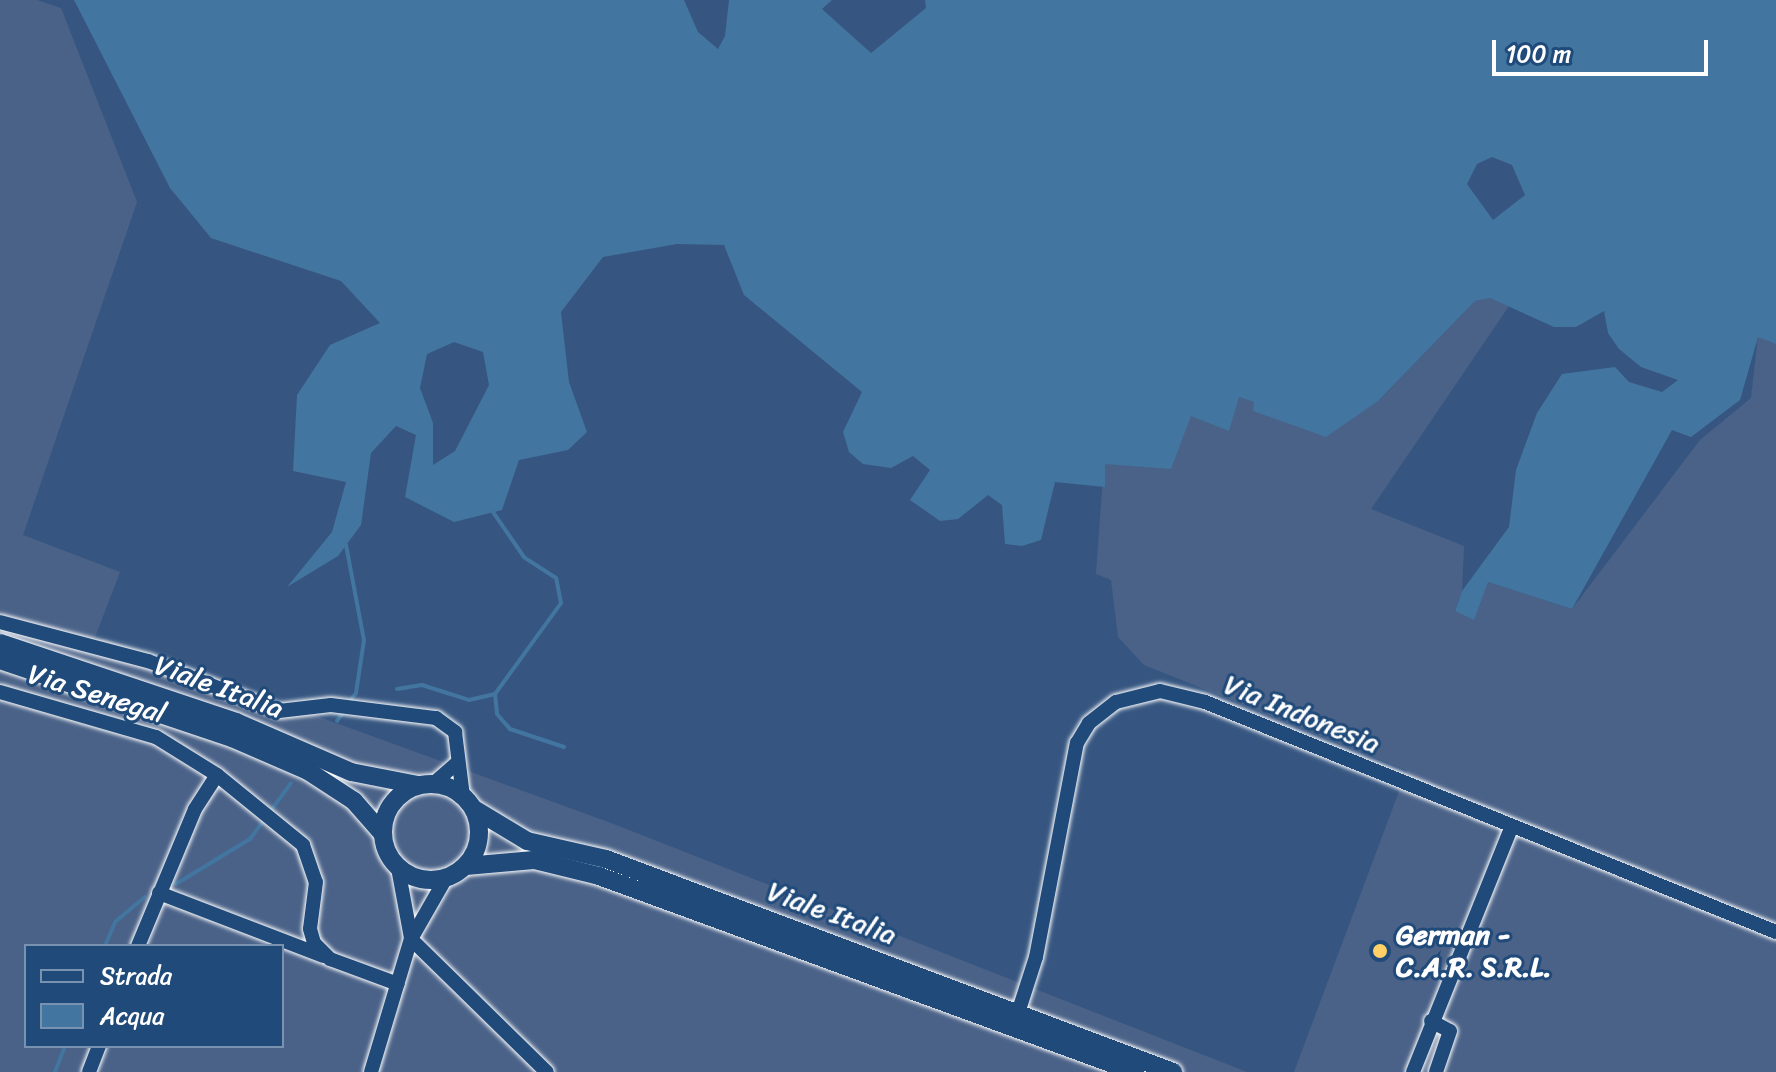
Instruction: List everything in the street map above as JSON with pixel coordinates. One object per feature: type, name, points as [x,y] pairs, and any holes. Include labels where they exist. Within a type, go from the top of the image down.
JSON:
[{"type":"main road","name":"Viale Italia","points":[[0,643],[236,722],[351,772],[425,784]]},
{"type":"main road","name":"Viale Italia","points":[[0,660],[232,738],[308,771],[354,801],[382,833]]},
{"type":"main road","points":[[425,784],[469,802],[479,839],[466,866],[446,878],[421,880],[398,868],[382,833],[392,803],[425,784]]},
{"type":"main road","name":"Viale Italia","points":[[469,802],[527,841],[606,859],[1173,1072]]},
{"type":"main road","name":"Viale Italia","points":[[466,866],[534,860],[599,876],[1135,1072]]},
{"type":"street","points":[[0,622],[148,661],[279,711],[346,706],[436,718],[455,732],[457,763],[469,802]]},
{"type":"street","name":"Via Indonesia","points":[[1018,1013],[1036,957],[1074,752],[1099,712],[1135,694],[1160,691],[1205,702],[1776,932]]},
{"type":"street","name":"Via Senegal","points":[[0,692],[156,737],[217,775],[268,814],[303,845],[313,863],[316,882],[310,929],[314,943],[330,959]]},
{"type":"street","points":[[425,784],[457,763]]},
{"type":"street","points":[[139,944],[195,809],[217,775]]},
{"type":"street","points":[[1413,1072],[1512,826]]},
{"type":"street","points":[[398,868],[411,939],[547,1072]]},
{"type":"street","points":[[371,1072],[411,939],[446,878]]},
{"type":"street","points":[[159,893],[398,984]]},
{"type":"street","points":[[1431,1021],[1450,1031],[1436,1072]]},
{"type":"street","points":[[89,1072],[98,1048]]},
{"type":"shaded area","points":[[0,0],[37,0],[61,8],[137,202],[23,535],[120,572],[94,640],[105,639],[611,823],[1247,1072],[0,1072]]},
{"type":"shaded area","points":[[1490,298],[1509,306],[1371,509],[1464,546],[1462,591],[1455,611],[1488,582],[1572,609],[1700,440],[1751,398],[1758,336],[1776,344],[1776,1072],[1294,1072],[1407,770],[1144,665],[1118,637],[1111,580],[1096,574],[1104,463],[1148,467],[1191,416],[1239,397],[1254,402],[1378,401],[1475,301]]},
{"type":"water","points":[[74,0],[684,0],[698,32],[718,49],[725,36],[729,0],[832,0],[822,9],[871,53],[926,8],[925,0],[1776,0],[1776,344],[1758,337],[1740,400],[1691,437],[1672,430],[1572,609],[1488,582],[1474,620],[1455,611],[1462,591],[1509,527],[1516,470],[1537,413],[1562,374],[1615,367],[1629,382],[1662,392],[1678,380],[1641,367],[1619,349],[1608,333],[1604,311],[1576,327],[1554,327],[1490,298],[1475,301],[1378,401],[1326,437],[1253,411],[1254,402],[1239,397],[1229,431],[1191,416],[1171,469],[1105,464],[1105,487],[1055,482],[1041,540],[1022,546],[1005,544],[1002,505],[988,495],[958,519],[940,521],[910,500],[930,470],[913,456],[891,468],[863,464],[849,452],[843,432],[862,392],[744,295],[724,245],[677,244],[603,257],[561,312],[569,382],[587,432],[568,450],[519,460],[502,510],[454,522],[405,497],[416,435],[396,426],[371,453],[361,525],[338,556],[287,587],[332,532],[346,482],[293,471],[297,395],[330,345],[380,323],[341,281],[211,238],[170,188]],"holes":[[[1492,157],[1512,165],[1525,195],[1493,220],[1467,184],[1477,164]],[[454,342],[483,352],[489,385],[455,451],[433,465],[433,423],[420,388],[427,354]]]},
{"type":"waterway","points":[[397,689],[422,685],[469,700],[495,694],[561,603],[556,578],[524,557],[493,512]]},
{"type":"waterway","points":[[346,545],[364,640],[356,693],[349,702]]},
{"type":"waterway","points":[[495,694],[497,714],[510,729],[564,747]]},
{"type":"waterway","points":[[337,721],[345,710]]},
{"type":"waterway","points":[[176,884],[250,839],[291,783]]},
{"type":"waterway","points":[[106,944],[115,922],[145,897]]},
{"type":"waterway","points":[[55,1072],[64,1048]]},
{"type":"place","name":"German - C.A.R. S.R.L.","points":[[1380,951]]}]
